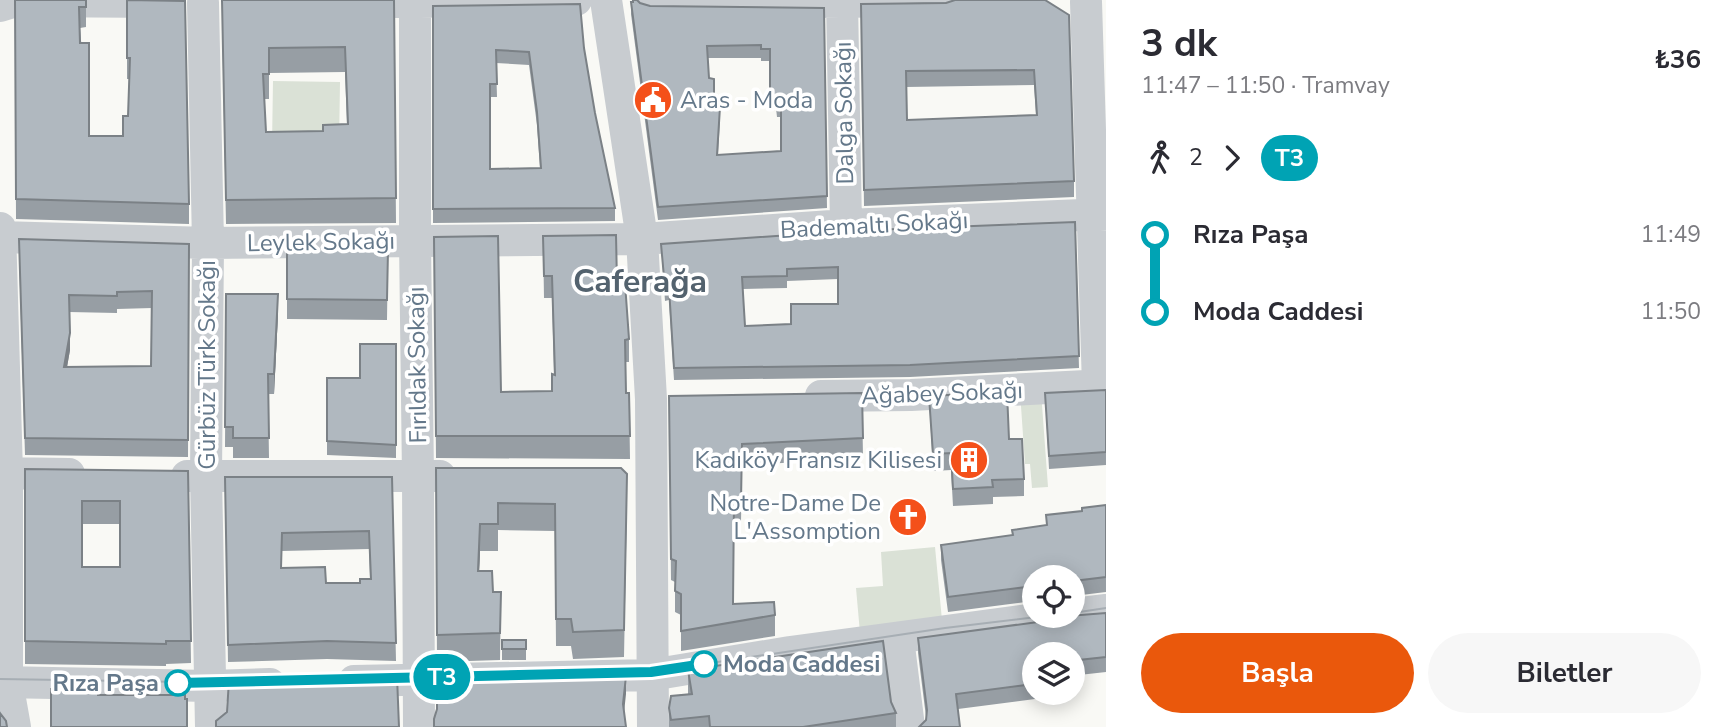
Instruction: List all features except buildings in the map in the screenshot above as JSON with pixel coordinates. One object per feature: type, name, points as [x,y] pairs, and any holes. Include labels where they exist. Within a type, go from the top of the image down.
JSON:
[{"type":"street","points":[[362,2],[576,0]]},
{"type":"street","points":[[606,0],[665,398],[638,477],[653,727]]},
{"type":"street","points":[[650,0],[946,0]]},
{"type":"street","points":[[0,6],[16,1],[114,1]]},
{"type":"street","name":"Gürbüz Türk Sokağı","points":[[114,1],[216,3],[208,243],[206,477],[211,727]]},
{"type":"street","name":"Dalga Sokağı","points":[[842,1],[846,225]]},
{"type":"street","name":"Fırıldak Sokağı","points":[[415,2],[419,727]]},
{"type":"street","points":[[1091,5],[1102,385]]},
{"type":"street","name":"Bademaltı Sokağı","points":[[642,239],[846,225],[1099,214]]},
{"type":"street","points":[[0,228],[3,682],[15,727]]},
{"type":"street","name":"Leylek Sokağı","points":[[0,237],[208,243],[642,239]]},
{"type":"street","name":"Ağabey Sokağı","points":[[788,397],[911,395],[1102,385]]},
{"type":"street","points":[[3,473],[100,474]]},
{"type":"street","points":[[153,475],[473,476]]},
{"type":"street","points":[[1085,613],[1106,610]]},
{"type":"street","points":[[3,682],[210,686],[651,675],[1022,621]]},
{"type":"street","points":[[898,638],[909,727]]},
{"type":"shaded area","points":[[273,81],[340,82],[339,146],[272,145]]},
{"type":"shaded area","points":[[1041,391],[1048,487],[1032,488],[1030,464],[1025,464],[1020,392]]},
{"type":"shaded area","points":[[935,547],[942,620],[860,633],[856,588],[883,586],[881,552]]},
{"type":"tram line","points":[[1085,611],[1106,608]]},
{"type":"tram line","points":[[377,679],[651,672],[1022,619]]},
{"type":"tram line","name":"T3","points":[[178,683],[651,672],[704,664]]},
{"type":"tram line","points":[[0,679],[247,683]]},
{"type":"place","name":"Aras - Moda","points":[[653,100]]},
{"type":"place","name":"Kadıköy Fransız Kilisesi","points":[[969,460]]},
{"type":"place","name":"Notre-Dame De L'Assomption","points":[[908,517]]},
{"type":"place","name":"Moda Caddesi","points":[[704,664]]},
{"type":"place","name":"Rıza Paşa","points":[[178,683]]},
{"type":"district","name":"Caferağa","points":[[640,281]]}]
